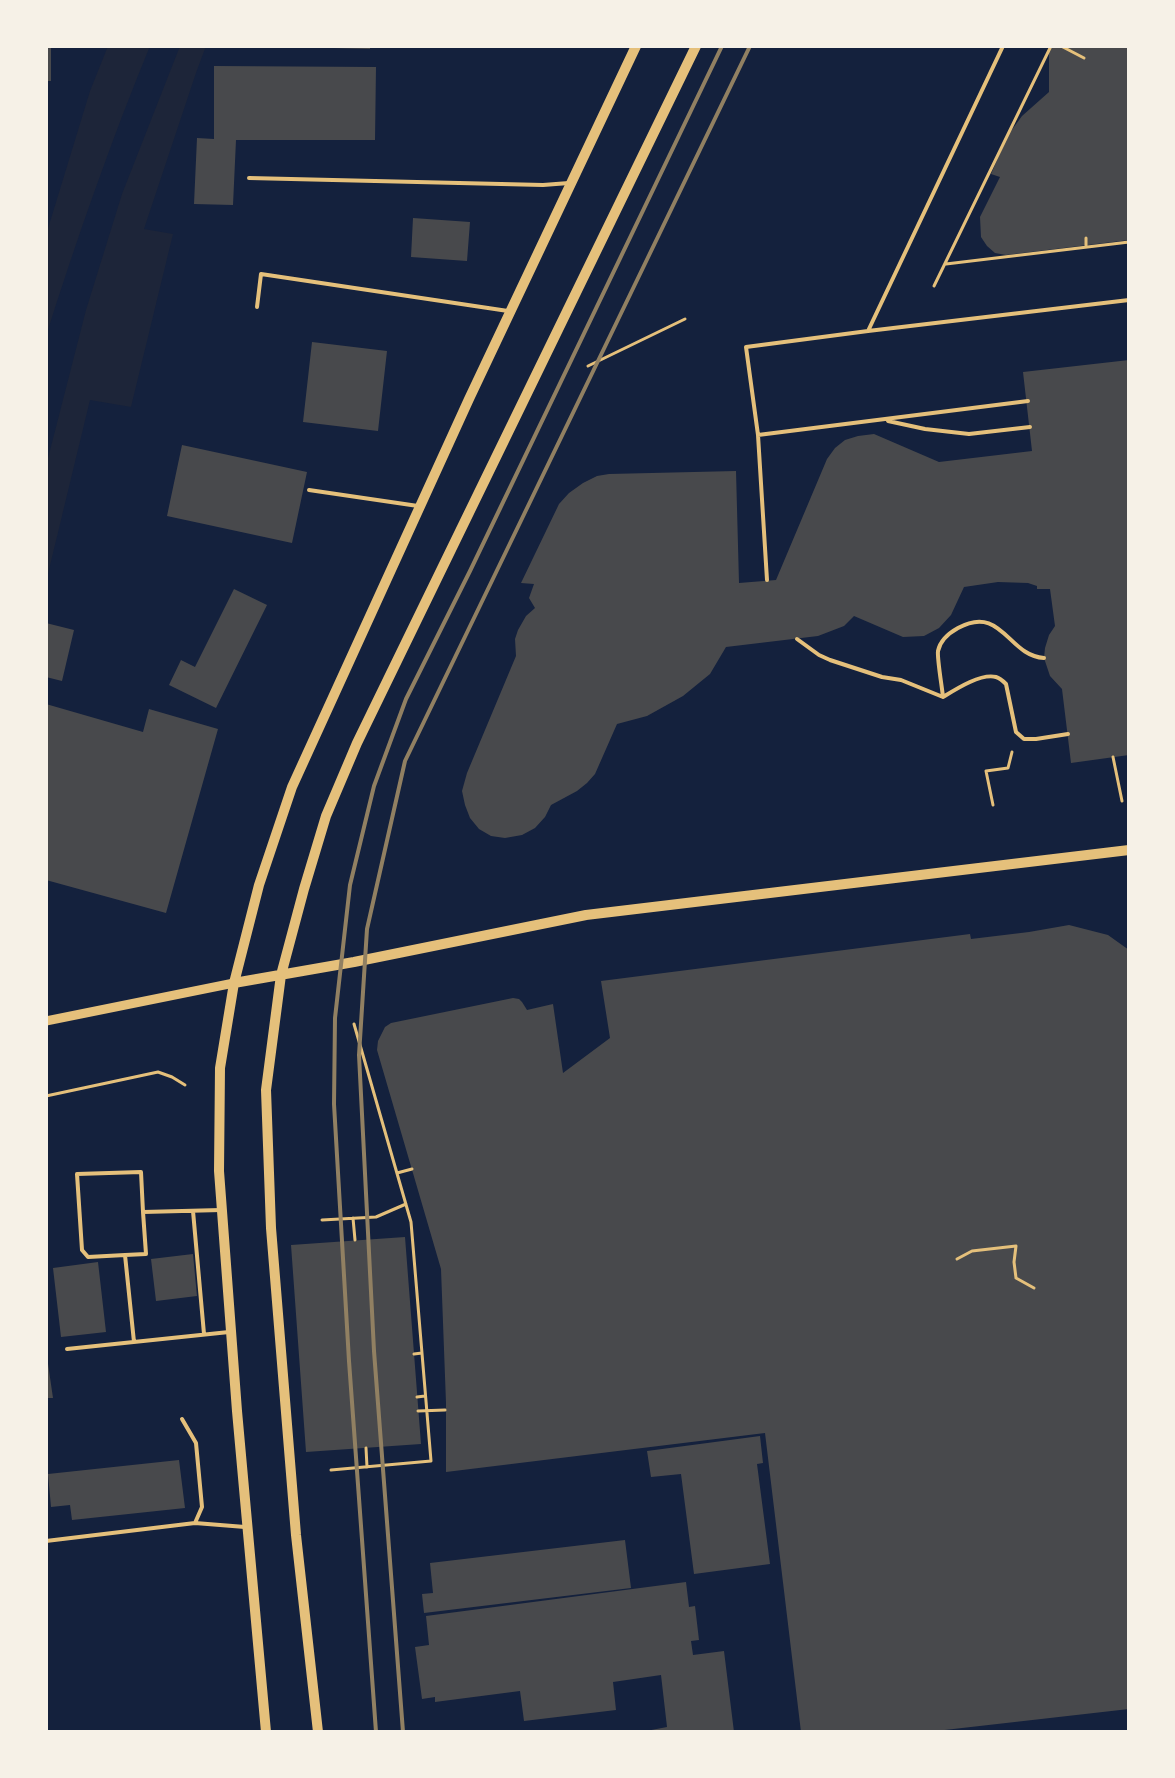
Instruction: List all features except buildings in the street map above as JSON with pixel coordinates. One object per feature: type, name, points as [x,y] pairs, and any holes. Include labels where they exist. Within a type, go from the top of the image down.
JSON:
[{"type":"main road","points":[[266,1732],[219,1171],[220,1068],[234,983],[259,885],[292,788],[420,506],[636,46]]},
{"type":"main road","points":[[318,1732],[296,1535],[271,1228],[266,1090],[281,974],[326,816],[357,743],[696,46]]},
{"type":"main road","points":[[234,983],[354,962],[586,915],[1129,850]]},
{"type":"street","points":[[46,1021],[234,983]]},
{"type":"lane","points":[[868,331],[1003,46]]},
{"type":"lane","points":[[249,178],[543,185],[571,183]]},
{"type":"lane","points":[[257,306],[261,274],[510,312]]},
{"type":"lane","points":[[766,580],[758,435],[746,347],[1129,300]]},
{"type":"lane","points":[[758,435],[1028,401]]},
{"type":"lane","points":[[883,420],[925,430],[969,434],[1030,427]]},
{"type":"lane","points":[[309,490],[420,506]]},
{"type":"lane","points":[[943,697],[938,651],[945,637],[965,624],[988,622],[999,628],[1027,654],[1044,658]]},
{"type":"lane","points":[[796,638],[819,655],[830,660],[882,677],[901,680],[943,697]]},
{"type":"lane","points":[[943,697],[967,683],[981,678],[996,677],[1006,684],[1016,732],[1024,739],[1068,734]]},
{"type":"lane","points":[[142,1172],[146,1254],[125,1255],[88,1257],[82,1250],[77,1174],[142,1172]]},
{"type":"lane","points":[[143,1212],[222,1210]]},
{"type":"lane","points":[[194,1211],[204,1334]]},
{"type":"lane","points":[[125,1255],[134,1342]]},
{"type":"lane","points":[[67,1349],[231,1331]]},
{"type":"lane","points":[[182,1419],[196,1442],[202,1507],[195,1523]]},
{"type":"lane","points":[[46,1541],[195,1523],[248,1527]]},
{"type":"path","points":[[934,286],[1051,46]]},
{"type":"path","points":[[1062,46],[1084,58]]},
{"type":"path","points":[[1086,238],[1086,247]]},
{"type":"path","points":[[945,264],[1129,242]]},
{"type":"path","points":[[588,366],[685,319]]},
{"type":"path","points":[[993,805],[986,771],[1008,768],[1016,732]]},
{"type":"path","points":[[1113,757],[1122,801]]},
{"type":"path","points":[[331,1470],[431,1461],[411,1222],[354,1024]]},
{"type":"path","points":[[46,1096],[158,1072],[172,1076],[185,1085]]},
{"type":"path","points":[[397,1173],[412,1169]]},
{"type":"path","points":[[322,1220],[376,1216],[406,1204]]},
{"type":"path","points":[[353,1218],[355,1240]]},
{"type":"path","points":[[957,1259],[972,1250],[1016,1246],[1014,1262],[1016,1278],[1034,1288]]},
{"type":"path","points":[[414,1354],[422,1353]]},
{"type":"path","points":[[417,1397],[425,1396]]},
{"type":"path","points":[[418,1411],[445,1410]]},
{"type":"path","points":[[366,1448],[367,1467]]},
{"type":"shaded area","points":[[108,46],[150,46],[95,190],[46,336],[46,235],[90,91]]},
{"type":"shaded area","points":[[180,46],[206,46],[144,229],[173,234],[131,407],[90,400],[46,582],[46,466],[86,310],[122,194]]},
{"type":"railway","points":[[376,1732],[349,1361],[334,1104],[335,1018],[350,885],[374,786],[406,699],[470,571],[722,46]]},
{"type":"railway","points":[[403,1732],[374,1351],[359,1055],[367,929],[405,761],[750,46]]}]
